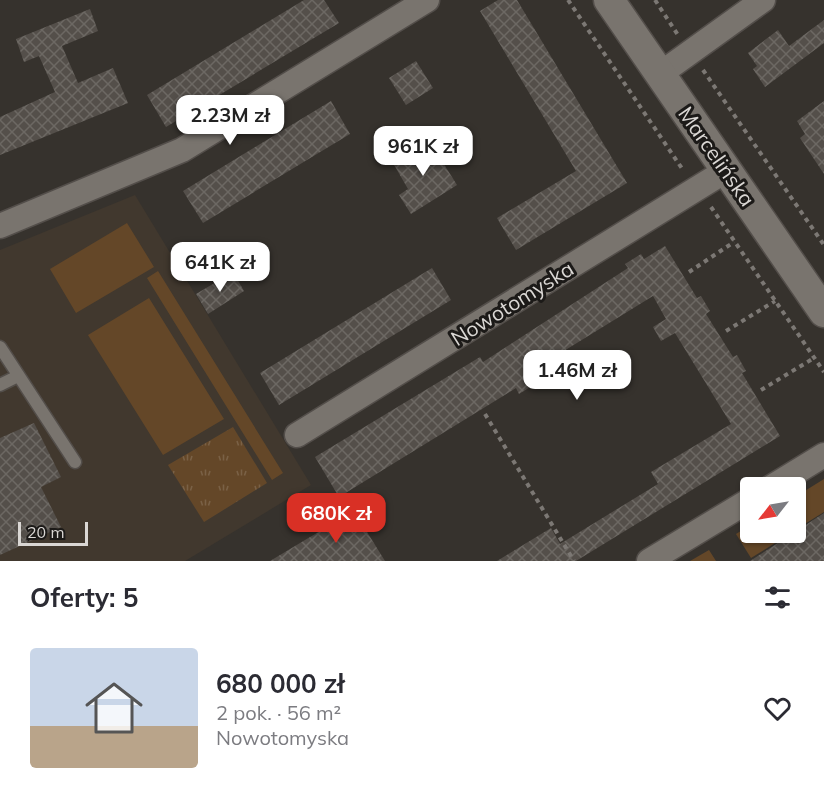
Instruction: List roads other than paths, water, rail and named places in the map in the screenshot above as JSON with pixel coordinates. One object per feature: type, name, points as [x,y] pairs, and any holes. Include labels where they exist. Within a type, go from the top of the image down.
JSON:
[{"type":"street","points":[[0,226],[182,150],[427,0]]},
{"type":"street","name":"Marcelińska","points":[[609,0],[824,312]]},
{"type":"street","points":[[660,74],[762,0]]},
{"type":"street","name":"Nowotomyska","points":[[297,435],[727,170]]},
{"type":"street","points":[[788,477],[824,455]]},
{"type":"street","points":[[649,561],[740,506]]},
{"type":"lane","points":[[0,347],[75,462]]},
{"type":"lane","points":[[0,386],[18,376]]}]
